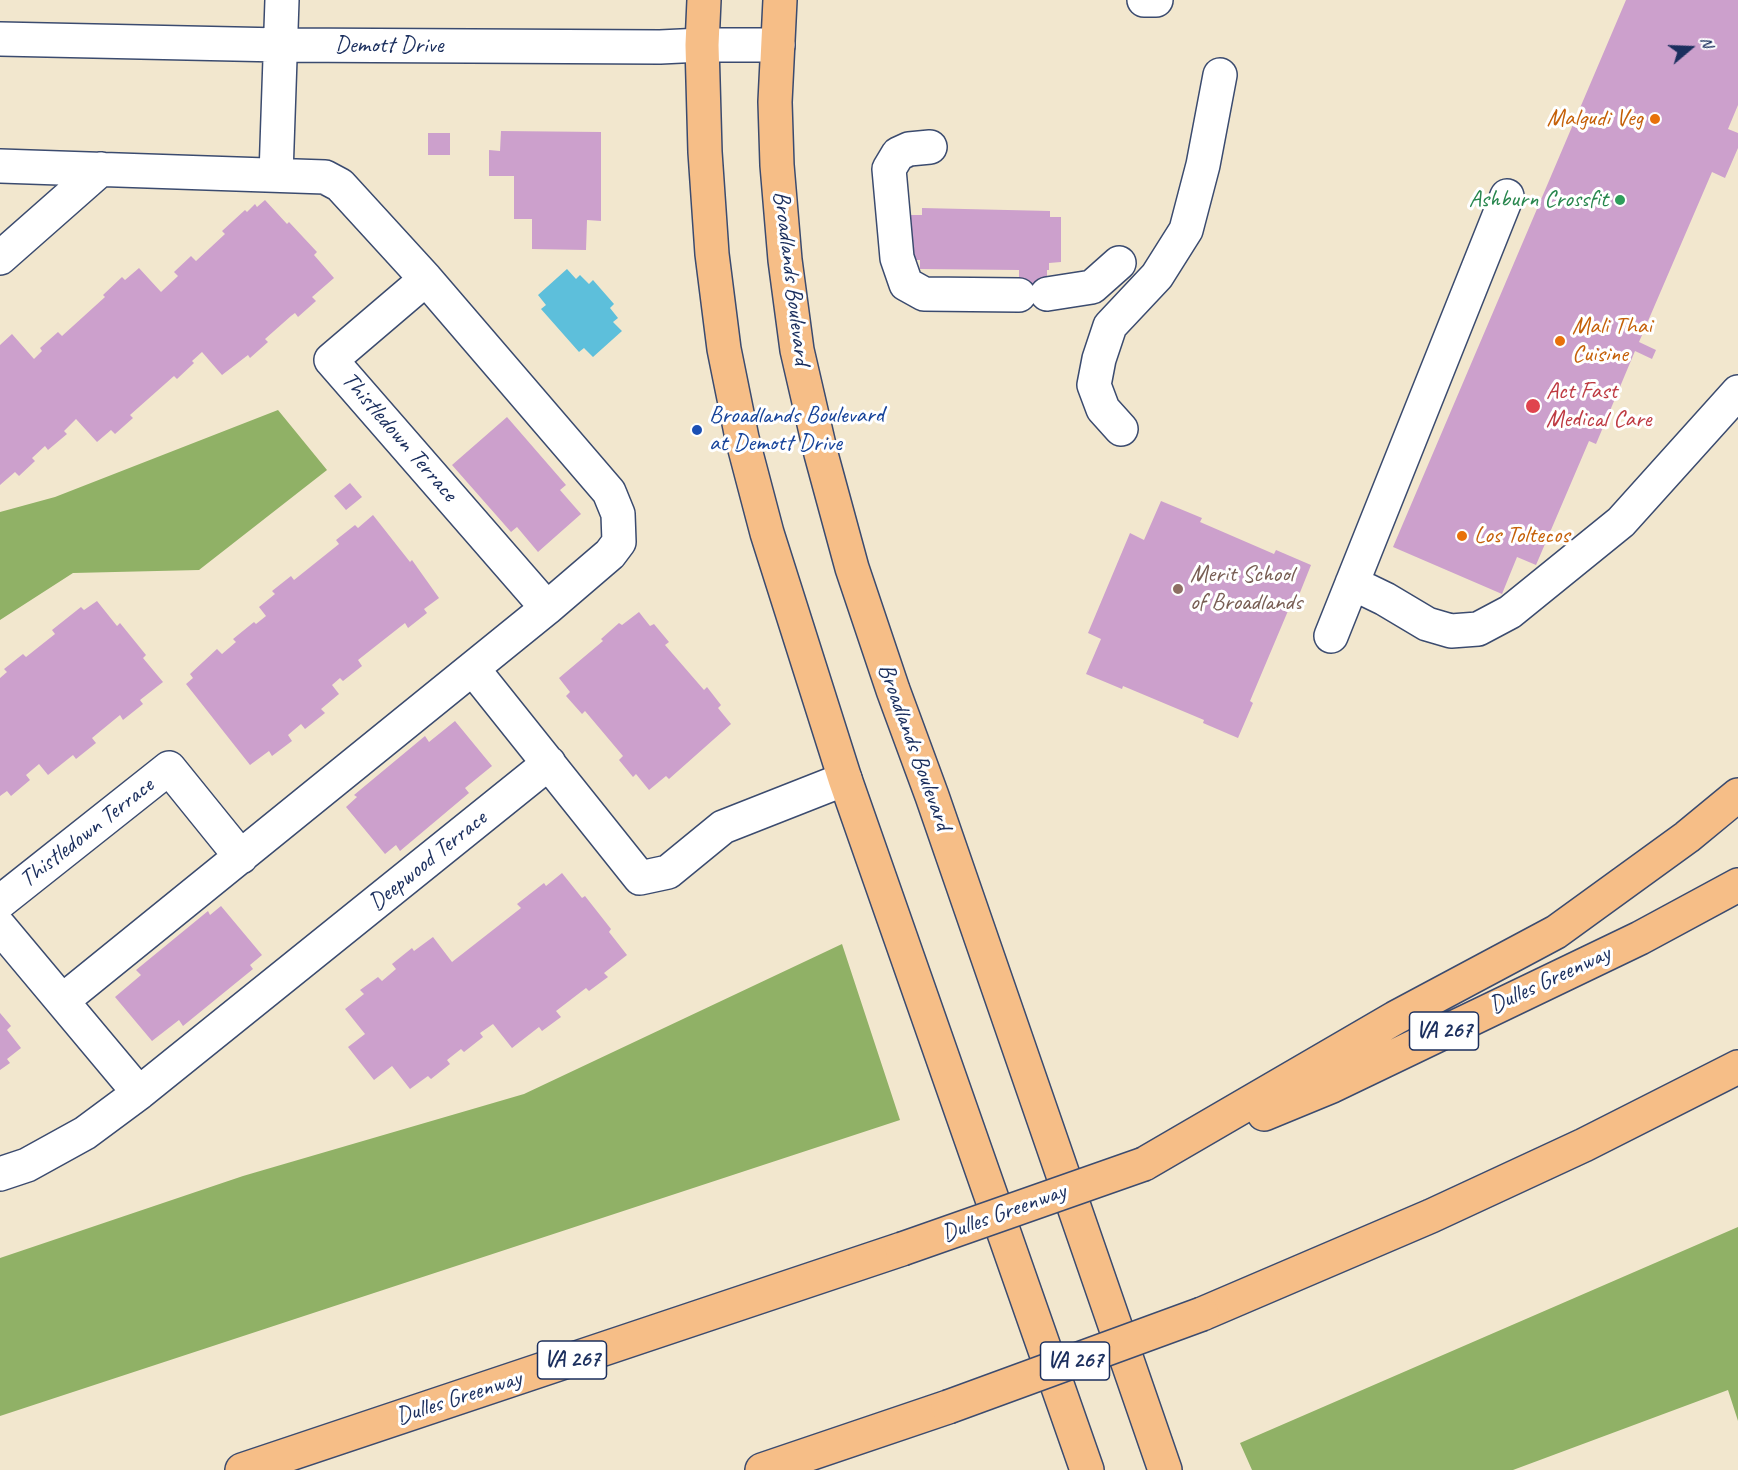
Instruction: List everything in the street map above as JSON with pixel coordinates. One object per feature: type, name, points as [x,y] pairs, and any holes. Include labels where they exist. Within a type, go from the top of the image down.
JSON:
[{"type":"main road","points":[[704,0],[702,45],[705,152],[711,243],[726,360],[742,438],[767,533],[845,779],[1087,1470]]},
{"type":"main road","name":"Broadlands Boulevard","points":[[780,0],[775,113],[784,260],[797,350],[821,454],[852,568],[893,690],[932,796],[1165,1470]]},
{"type":"main road","points":[[1144,1164],[1395,1018],[1556,932],[1687,837],[1738,795]]},
{"type":"main road","name":"Dulles Greenway","points":[[242,1470],[902,1249],[1144,1164],[1332,1086],[1640,938],[1738,885]]},
{"type":"main road","name":"VA 267","points":[[762,1470],[948,1407],[1202,1314],[1431,1216],[1584,1145],[1738,1067]]},
{"type":"main road","points":[[1584,1145],[1738,1090]]},
{"type":"street","points":[[276,175],[282,0]]},
{"type":"street","points":[[1144,0],[1156,0]]},
{"type":"street","name":"Demott Drive","points":[[0,39],[281,45],[660,47],[778,45]]},
{"type":"street","points":[[1122,429],[1103,409],[1094,385],[1099,359],[1110,326],[1157,276],[1186,230],[1203,165],[1220,75]]},
{"type":"street","points":[[930,147],[909,149],[898,154],[889,169],[897,258],[906,284],[924,294],[1033,294],[1092,287],[1119,263]]},
{"type":"street","points":[[0,165],[325,177],[340,185],[426,279],[609,492],[618,514],[619,542],[610,554],[548,608],[62,1001]]},
{"type":"street","points":[[0,258],[101,169]]},
{"type":"street","points":[[1331,636],[1507,196]]},
{"type":"street","name":"Thistledown Terrace","points":[[426,279],[332,360],[548,608]]},
{"type":"street","points":[[1352,583],[1427,624],[1451,631],[1478,629],[1510,612],[1621,522],[1738,392]]},
{"type":"street","points":[[473,669],[640,878],[668,872],[723,827],[845,779]]},
{"type":"street","name":"Deepwood Terrace","points":[[0,1174],[27,1166],[85,1134],[549,763]]},
{"type":"street","name":"Thistledown Terrace","points":[[0,902],[168,768],[241,857]]},
{"type":"street","points":[[0,927],[139,1093]]},
{"type":"green space","points":[[278,410],[327,470],[199,570],[73,573],[0,620],[0,512],[55,497]]},
{"type":"green space","points":[[842,944],[900,1120],[0,1416],[0,1258],[243,1176],[524,1094]]},
{"type":"green space","points":[[1738,1227],[1738,1421],[1728,1390],[1513,1470],[1252,1470],[1240,1443]]},
{"type":"water","points":[[567,269],[576,279],[580,275],[589,284],[593,280],[614,304],[610,308],[618,318],[613,322],[622,331],[593,357],[584,348],[579,352],[541,309],[546,305],[538,295]]},
{"type":"building","points":[[1626,0],[1738,0],[1738,105],[1728,129],[1738,133],[1738,148],[1725,178],[1712,172],[1639,342],[1656,350],[1652,359],[1635,351],[1596,444],[1589,441],[1536,565],[1517,557],[1502,594],[1393,547]]},
{"type":"building","points":[[501,131],[601,132],[601,221],[587,220],[586,250],[532,249],[532,219],[514,219],[514,176],[489,176],[489,150],[500,151]]},
{"type":"building","points":[[428,133],[450,133],[450,155],[428,155]]},
{"type":"building","points":[[265,200],[317,252],[314,255],[334,278],[312,297],[316,301],[298,317],[295,313],[291,316],[265,339],[268,342],[250,358],[248,355],[222,375],[202,352],[177,379],[174,376],[130,415],[133,418],[115,434],[111,430],[97,442],[76,419],[64,431],[67,434],[48,450],[45,446],[32,458],[35,461],[19,476],[15,472],[0,485],[0,345],[12,334],[34,359],[42,351],[40,348],[58,332],[62,336],[105,297],[103,295],[122,277],[125,280],[139,268],[161,292],[178,276],[174,272],[191,256],[196,261],[225,234],[222,231],[245,210],[247,212],[255,204],[257,207]]},
{"type":"building","points":[[922,208],[1050,211],[1050,217],[1061,217],[1061,262],[1049,263],[1047,304],[1019,303],[1019,270],[920,269],[920,260],[908,260],[909,215],[922,215]]},
{"type":"building","points":[[507,417],[566,485],[560,490],[581,514],[538,552],[517,527],[511,532],[452,465]]},
{"type":"building","points":[[350,483],[362,497],[346,510],[334,496]]},
{"type":"building","name":"Merit School of Broadlands","points":[[1161,501],[1202,518],[1200,522],[1274,554],[1276,550],[1311,565],[1297,600],[1293,599],[1250,701],[1253,703],[1238,738],[1203,723],[1204,720],[1123,686],[1122,689],[1086,674],[1101,639],[1088,633],[1130,533],[1144,540]]},
{"type":"building","points":[[373,515],[410,562],[412,560],[439,598],[424,609],[427,613],[408,628],[405,623],[358,660],[362,666],[343,681],[340,678],[332,685],[339,694],[321,709],[325,713],[305,729],[301,724],[288,735],[292,741],[272,756],[269,751],[250,765],[186,684],[193,678],[190,674],[217,649],[222,654],[236,642],[233,639],[254,622],[256,624],[266,616],[259,607],[275,594],[272,591],[291,576],[294,580],[339,544],[336,540],[355,525],[358,528]]},
{"type":"building","points":[[97,601],[117,626],[120,623],[146,655],[143,658],[163,682],[140,700],[143,704],[123,720],[120,715],[92,738],[96,743],[76,759],[73,755],[48,775],[39,764],[26,775],[30,780],[11,796],[7,791],[0,796],[0,678],[7,672],[4,669],[23,654],[26,657],[55,634],[52,630],[81,607],[84,610]]},
{"type":"building","points":[[639,612],[650,626],[654,624],[669,642],[665,645],[704,690],[707,687],[721,705],[718,708],[731,724],[669,779],[666,776],[649,790],[636,774],[633,777],[619,760],[623,756],[585,711],[582,714],[566,696],[570,692],[559,678],[603,641],[601,639],[619,623],[622,625]]},
{"type":"building","points":[[455,721],[492,766],[465,788],[469,793],[400,851],[396,845],[385,854],[346,807],[357,797],[354,795],[425,736],[429,742]]},
{"type":"building","points":[[562,873],[582,898],[585,896],[611,929],[609,932],[627,955],[604,973],[608,977],[589,991],[586,988],[556,1011],[561,1017],[542,1031],[539,1027],[512,1048],[493,1024],[480,1033],[483,1037],[464,1052],[461,1049],[447,1060],[450,1064],[431,1079],[428,1076],[410,1089],[392,1066],[374,1080],[348,1047],[365,1034],[345,1009],[364,994],[360,990],[378,977],[382,981],[396,969],[392,964],[412,948],[414,951],[433,937],[452,962],[521,908],[517,904],[544,883],[546,886]]},
{"type":"building","points":[[221,906],[262,955],[250,965],[253,969],[183,1026],[179,1020],[152,1041],[115,997],[141,975],[136,970],[208,911],[210,915]]},
{"type":"building","points":[[0,1013],[11,1026],[7,1030],[21,1048],[7,1059],[10,1063],[0,1070]]},
{"type":"place","name":"Malgudi Veg","points":[[1655,119]]},
{"type":"place","name":"Ashburn Crossfit","points":[[1620,200]]},
{"type":"place","name":"Mali Thai Cuisine","points":[[1560,341]]},
{"type":"place","name":"Act Fast Medical Care","points":[[1533,406]]},
{"type":"place","name":"Broadlands Boulevard at Demott Drive","points":[[697,430]]},
{"type":"place","name":"Los Toltecos","points":[[1462,536]]},
{"type":"place","name":"Merit School of Broadlands","points":[[1178,589]]}]
